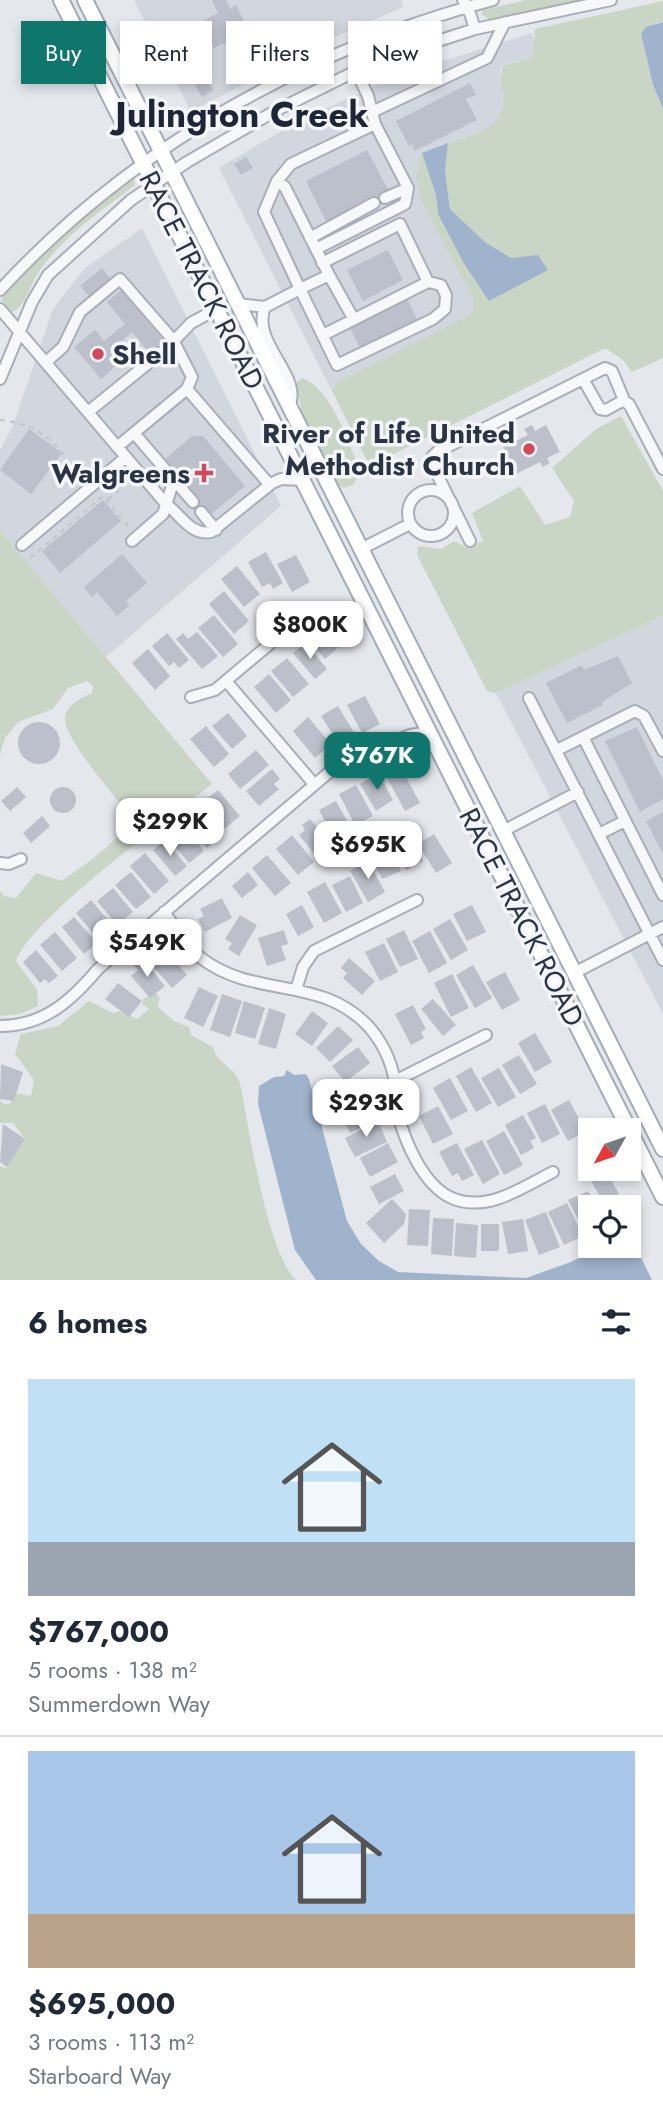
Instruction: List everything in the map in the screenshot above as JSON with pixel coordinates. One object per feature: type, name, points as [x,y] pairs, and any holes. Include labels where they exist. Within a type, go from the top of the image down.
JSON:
[{"type":"main road","name":"RACE TRACK ROAD","points":[[61,0],[663,1197]]},
{"type":"main road","name":"RACE TRACK ROAD","points":[[85,0],[663,1149]]},
{"type":"main road","points":[[342,559],[361,550]]},
{"type":"main road","points":[[555,983],[574,973]]},
{"type":"street","points":[[0,290],[69,224],[160,150],[250,96],[321,60],[398,29],[468,2],[493,0]]},
{"type":"street","points":[[442,41],[475,29],[611,0]]},
{"type":"street","points":[[468,2],[475,29]]},
{"type":"street","points":[[372,112],[487,58],[505,22]]},
{"type":"street","points":[[0,379],[48,275],[120,209],[171,172],[275,111],[348,75]]},
{"type":"street","points":[[316,249],[405,204],[408,188],[375,124],[361,84]]},
{"type":"street","points":[[323,335],[428,282],[441,285],[446,295],[445,309],[433,318],[337,365],[264,212],[278,181],[291,164],[375,124]]},
{"type":"street","points":[[278,181],[285,187],[354,318]]},
{"type":"street","points":[[385,198],[408,188]]},
{"type":"street","points":[[310,238],[374,203]]},
{"type":"street","points":[[393,210],[428,282]]},
{"type":"street","points":[[323,263],[400,224]]},
{"type":"street","points":[[238,304],[265,307],[329,275]]},
{"type":"street","points":[[46,362],[63,347],[80,313],[120,279],[173,340],[192,377],[187,389],[117,447]]},
{"type":"street","points":[[265,307],[261,327],[293,391],[289,406]]},
{"type":"street","points":[[0,309],[166,505],[199,533],[216,530],[269,484],[281,479],[303,480]]},
{"type":"street","points":[[88,412],[191,323],[217,309]]},
{"type":"street","points":[[470,541],[432,464],[435,453],[605,368],[609,369],[624,394],[623,401]]},
{"type":"street","points":[[583,379],[600,409],[623,401],[629,404],[663,470]]},
{"type":"street","points":[[187,389],[269,484]]},
{"type":"street","points":[[134,433],[189,500]]},
{"type":"street","points":[[22,545],[125,457]]},
{"type":"street","points":[[281,479],[291,457]]},
{"type":"street","points":[[132,541],[163,514],[174,480]]},
{"type":"street","points":[[424,491],[438,491],[452,503],[454,520],[440,534],[421,535],[410,524],[409,506],[424,491]]},
{"type":"street","points":[[202,515],[216,530]]},
{"type":"street","points":[[361,550],[410,524]]},
{"type":"street","points":[[191,697],[215,690],[271,643],[279,620]]},
{"type":"street","points":[[226,681],[314,784]]},
{"type":"street","points":[[529,698],[663,960]]},
{"type":"street","points":[[556,750],[638,711],[644,716],[663,751]]},
{"type":"street","points":[[0,1026],[30,1023],[68,1002],[98,968],[333,769],[399,740],[430,732]]},
{"type":"street","points":[[583,737],[663,895]]},
{"type":"street","points":[[503,831],[578,792]]},
{"type":"street","points":[[599,834],[625,821]]},
{"type":"street","points":[[0,863],[9,864],[21,859]]},
{"type":"street","points":[[296,990],[303,967],[314,951],[417,900]]},
{"type":"street","points":[[164,912],[200,957],[252,982],[296,990],[344,1004],[371,1029],[390,1058],[395,1081],[396,1109],[417,1160],[433,1185],[453,1198],[472,1203],[495,1201],[553,1172]]},
{"type":"street","points":[[574,973],[663,927]]},
{"type":"street","points":[[395,1081],[486,1035]]},
{"type":"path","points":[[0,420],[16,422],[47,435],[66,458]]},
{"type":"path","points":[[44,440],[47,435]]},
{"type":"path","points":[[107,500],[119,489]]},
{"type":"path","points":[[30,558],[103,496],[128,526]]},
{"type":"shaded area","points":[[134,0],[401,0],[403,7],[371,21],[348,21],[348,31],[334,37],[334,21],[226,21],[226,84],[244,84],[191,112],[177,84],[212,84],[212,21],[145,21]]},
{"type":"shaded area","points":[[532,33],[536,45],[533,57],[504,64],[500,70],[506,107],[494,126],[448,143],[422,203],[473,298],[474,313],[338,382],[332,391],[219,168],[293,124],[379,84],[442,84],[442,61]]},
{"type":"shaded area","points":[[142,228],[281,506],[106,657],[0,530],[0,450],[12,428],[53,309],[85,268]]},
{"type":"shaded area","points":[[663,616],[663,1014],[496,693]]},
{"type":"green space","points":[[526,0],[597,0],[490,20],[481,14],[483,10]]},
{"type":"green space","points":[[663,1],[663,22],[656,23],[641,34],[653,85],[663,109],[663,358],[632,372],[622,359],[605,348],[374,464],[366,459],[332,391],[338,382],[473,313],[473,298],[422,203],[416,178],[422,153],[436,195],[438,214],[463,262],[538,256],[511,258],[485,242],[450,209],[445,171],[448,143],[479,132],[501,114],[502,68],[504,65],[533,57],[535,29]]},
{"type":"green space","points":[[134,179],[135,185],[58,248],[38,273],[20,306],[11,312],[1,299],[13,284],[82,217]]},
{"type":"green space","points":[[302,378],[323,394],[338,419],[361,472],[353,485],[344,488],[339,485],[302,413],[296,383]]},
{"type":"green space","points":[[621,416],[663,491],[663,616],[496,693],[487,691],[417,555],[418,546],[441,549],[454,541],[468,548],[483,541],[472,513],[520,486],[545,525],[570,517],[574,501],[552,468],[596,429]]},
{"type":"green space","points":[[0,530],[212,784],[104,869],[47,920],[27,942],[16,961],[37,990],[38,1006],[20,1014],[0,1016],[0,891],[4,896],[16,898],[36,873],[62,881],[111,843],[130,817],[79,751],[66,723],[66,713],[71,706],[92,693],[93,686],[87,681],[68,688],[53,709],[18,722],[5,738],[0,754]]},
{"type":"green space","points":[[156,993],[160,998],[157,1006],[174,1021],[189,1027],[191,1035],[213,1047],[218,1058],[238,1078],[268,1217],[285,1265],[296,1280],[0,1280],[0,1166],[6,1168],[25,1139],[13,1123],[0,1123],[0,1100],[3,1104],[10,1104],[15,1093],[31,1096],[34,1080],[15,1054],[21,1034],[58,1026],[89,1001],[113,1013],[120,1011],[137,1019],[149,1009],[142,1004],[143,999]]},
{"type":"water","points":[[663,22],[663,109],[653,85],[641,34],[646,27]]},
{"type":"water","points":[[448,143],[445,171],[450,209],[485,242],[511,258],[538,255],[548,270],[489,301],[463,262],[438,214],[436,195],[422,153]]},
{"type":"water","points":[[287,1070],[294,1075],[306,1074],[309,1079],[347,1221],[361,1244],[379,1261],[398,1272],[526,1278],[578,1258],[641,1257],[652,1280],[316,1280],[295,1250],[258,1104],[259,1086],[274,1077],[284,1076]]},
{"type":"building","points":[[212,0],[226,0],[230,9],[236,5],[244,21],[226,21],[226,42],[214,48],[212,21],[203,21],[218,13]]},
{"type":"building","points":[[470,83],[476,95],[466,99],[477,120],[415,151],[412,144],[409,146],[396,121]]},
{"type":"building","points":[[210,84],[213,90],[202,97],[195,85]]},
{"type":"building","points":[[367,150],[389,191],[387,201],[327,223],[306,181]]},
{"type":"building","points":[[246,157],[253,168],[241,175],[234,164]]},
{"type":"building","points":[[388,250],[403,280],[363,301],[347,270]]},
{"type":"building","points":[[102,268],[110,278],[89,296],[80,286]]},
{"type":"building","points":[[121,290],[165,342],[150,354],[132,332],[112,349],[122,361],[101,379],[74,347],[95,330],[104,341],[125,324],[107,302]]},
{"type":"building","points":[[407,299],[417,319],[360,348],[350,328]]},
{"type":"building","points":[[532,425],[535,431],[546,425],[560,452],[547,458],[550,463],[542,467],[540,462],[516,474],[503,447],[528,435],[524,429]]},
{"type":"building","points":[[29,429],[62,453],[31,494],[0,470]]},
{"type":"building","name":"Walgreens","points":[[192,436],[203,436],[245,486],[209,516],[197,515],[163,461]]},
{"type":"building","points":[[103,500],[121,521],[60,573],[42,551]]},
{"type":"building","points":[[266,552],[283,583],[273,589],[270,583],[262,587],[248,562]]},
{"type":"building","points":[[122,554],[147,583],[126,601],[130,605],[117,616],[97,592],[92,597],[84,587]]},
{"type":"building","points":[[296,555],[310,582],[292,592],[277,564]]},
{"type":"building","points":[[237,566],[260,594],[244,607],[221,579]]},
{"type":"building","points":[[224,591],[249,621],[234,634],[209,604]]},
{"type":"building","points":[[214,615],[238,644],[223,657],[198,628]]},
{"type":"building","points":[[321,621],[341,645],[325,659],[305,635]]},
{"type":"building","points":[[197,632],[218,656],[202,669],[176,639],[183,633],[188,639]]},
{"type":"building","points":[[167,633],[189,660],[179,668],[174,662],[169,666],[152,646]]},
{"type":"building","points":[[306,643],[327,669],[315,679],[293,653]]},
{"type":"building","points":[[148,649],[170,676],[155,690],[132,663]]},
{"type":"building","points":[[618,656],[632,683],[602,702],[603,705],[567,723],[546,683],[582,665],[584,670]]},
{"type":"building","points":[[287,658],[309,684],[293,697],[271,671]]},
{"type":"building","points":[[269,674],[291,700],[276,713],[254,687]]},
{"type":"building","points":[[365,696],[380,724],[362,733],[347,705]]},
{"type":"building","points":[[338,706],[356,736],[346,742],[342,736],[336,739],[321,716]]},
{"type":"building","points":[[228,713],[247,736],[232,749],[212,726]]},
{"type":"building","points":[[308,717],[331,744],[315,758],[293,731]]},
{"type":"building","points":[[39,722],[54,728],[60,743],[54,758],[39,764],[24,758],[18,743],[24,728]]},
{"type":"building","points":[[206,726],[229,754],[214,767],[190,739]]},
{"type":"building","points":[[637,727],[663,780],[663,799],[640,812],[605,741]]},
{"type":"building","points":[[256,750],[269,765],[240,789],[228,774]]},
{"type":"building","points":[[400,766],[420,803],[405,811],[385,774]]},
{"type":"building","points":[[272,769],[280,779],[274,784],[279,789],[259,806],[246,791]]},
{"type":"building","points":[[378,773],[393,800],[376,811],[360,784]]},
{"type":"building","points":[[356,785],[373,816],[355,825],[339,794]]},
{"type":"building","points":[[17,787],[26,797],[10,811],[1,801]]},
{"type":"building","points":[[63,787],[72,791],[76,800],[72,809],[63,813],[54,809],[50,800],[54,791]]},
{"type":"building","points":[[218,790],[240,816],[224,829],[202,803]]},
{"type":"building","points":[[336,801],[352,830],[334,839],[319,810]]},
{"type":"building","points":[[200,808],[223,835],[207,848],[185,821]]},
{"type":"building","points":[[663,812],[663,854],[646,821]]},
{"type":"building","points":[[42,816],[50,826],[31,843],[23,833]]},
{"type":"building","points":[[310,819],[332,845],[317,857],[299,835],[305,830],[302,825]]},
{"type":"building","points":[[181,823],[204,851],[189,863],[166,836]]},
{"type":"building","points":[[434,834],[452,863],[436,873],[418,844]]},
{"type":"building","points":[[292,835],[314,862],[298,875],[276,849]]},
{"type":"building","points":[[410,837],[423,861],[406,870],[393,846]]},
{"type":"building","points":[[165,840],[187,866],[175,876],[153,850]]},
{"type":"building","points":[[387,842],[401,871],[382,879],[369,851]]},
{"type":"building","points":[[145,853],[169,881],[154,894],[130,866]]},
{"type":"building","points":[[267,855],[291,883],[275,896],[252,868]]},
{"type":"building","points":[[368,861],[385,892],[368,902],[350,871]]},
{"type":"building","points":[[131,872],[151,897],[136,909],[115,885]]},
{"type":"building","points":[[248,872],[258,885],[242,898],[232,886]]},
{"type":"building","points":[[350,876],[363,903],[346,912],[332,885]]},
{"type":"building","points":[[325,882],[342,913],[324,923],[307,892]]},
{"type":"building","points":[[113,888],[133,912],[117,925],[97,901]]},
{"type":"building","points":[[222,898],[232,918],[205,932],[198,919],[204,916],[200,909]]},
{"type":"building","points":[[91,900],[114,927],[99,940],[76,913]]},
{"type":"building","points":[[302,905],[314,927],[298,936],[286,914]]},
{"type":"building","points":[[472,905],[486,932],[467,941],[453,914]]},
{"type":"building","points":[[240,915],[257,925],[239,956],[228,949],[232,943],[225,939]]},
{"type":"building","points":[[74,917],[97,943],[84,954],[62,927]]},
{"type":"building","points":[[450,919],[468,950],[451,960],[433,929]]},
{"type":"building","points":[[284,930],[288,944],[281,946],[286,960],[267,966],[258,938]]},
{"type":"building","points":[[404,930],[418,959],[400,967],[386,939]]},
{"type":"building","points":[[430,931],[447,963],[429,973],[412,941]]},
{"type":"building","points":[[55,932],[77,958],[62,971],[40,945]]},
{"type":"building","points":[[384,943],[398,972],[380,981],[365,952]]},
{"type":"building","points":[[162,945],[187,975],[172,988],[146,958]]},
{"type":"building","points":[[36,950],[58,976],[49,983],[45,979],[40,983],[23,962]]},
{"type":"building","points":[[349,958],[375,981],[362,995],[343,978],[347,973],[341,968]]},
{"type":"building","points":[[143,959],[165,986],[150,998],[131,976],[138,970],[134,966]]},
{"type":"building","points":[[473,965],[492,998],[475,1008],[456,975]]},
{"type":"building","points":[[505,972],[520,1000],[502,1010],[486,982]]},
{"type":"building","points":[[452,974],[469,1008],[451,1017],[434,983]]},
{"type":"building","points":[[118,983],[142,1001],[129,1017],[105,999]]},
{"type":"building","points":[[199,987],[218,996],[203,1027],[184,1018]]},
{"type":"building","points":[[222,994],[242,1001],[230,1037],[210,1030]]},
{"type":"building","points":[[433,999],[456,1025],[443,1036],[421,1009]]},
{"type":"building","points":[[244,1001],[265,1008],[255,1039],[235,1033]]},
{"type":"building","points":[[413,1005],[426,1029],[421,1032],[424,1038],[411,1045],[395,1014]]},
{"type":"building","points":[[269,1008],[286,1014],[276,1049],[258,1044]]},
{"type":"building","points":[[312,1011],[328,1023],[312,1046],[295,1034]]},
{"type":"building","points":[[338,1026],[353,1040],[330,1062],[316,1048]]},
{"type":"building","points":[[535,1033],[552,1062],[535,1072],[518,1043]]},
{"type":"building","points":[[358,1047],[370,1063],[345,1082],[332,1066]]},
{"type":"building","points":[[519,1055],[537,1084],[520,1094],[502,1065]]},
{"type":"building","points":[[1,1064],[23,1072],[14,1101],[0,1099]]},
{"type":"building","points":[[471,1067],[492,1103],[476,1112],[456,1076]]},
{"type":"building","points":[[499,1068],[516,1097],[498,1107],[481,1078]]},
{"type":"building","points":[[363,1078],[371,1097],[343,1109],[334,1091]]},
{"type":"building","points":[[450,1078],[468,1111],[451,1120],[433,1088]]},
{"type":"building","points":[[370,1100],[379,1119],[350,1133],[341,1115]]},
{"type":"building","points":[[569,1100],[579,1118],[578,1135],[568,1141],[551,1110]]},
{"type":"building","points":[[545,1104],[560,1134],[542,1143],[527,1113]]},
{"type":"building","points":[[438,1106],[453,1134],[433,1144],[419,1116]]},
{"type":"building","points":[[523,1115],[536,1138],[530,1141],[534,1148],[521,1155],[505,1125]]},
{"type":"building","points":[[378,1121],[387,1142],[355,1157],[345,1138]]},
{"type":"building","points":[[3,1124],[25,1139],[7,1167],[0,1162]]},
{"type":"building","points":[[504,1131],[523,1165],[504,1175],[486,1141]]},
{"type":"building","points":[[482,1140],[500,1174],[483,1184],[464,1149]]},
{"type":"building","points":[[388,1143],[398,1162],[370,1177],[360,1158]]},
{"type":"building","points":[[457,1143],[474,1175],[462,1181],[458,1173],[452,1176],[439,1152]]},
{"type":"building","points":[[395,1174],[404,1191],[379,1204],[370,1187]]},
{"type":"building","points":[[591,1181],[612,1181],[619,1194],[617,1195],[599,1195]]},
{"type":"building","points":[[578,1196],[578,1219],[568,1200]]},
{"type":"building","points":[[392,1199],[406,1214],[404,1224],[384,1243],[366,1223]]},
{"type":"building","points":[[567,1203],[578,1226],[578,1238],[564,1245],[548,1212]]},
{"type":"building","points":[[409,1209],[430,1210],[428,1246],[407,1245]]},
{"type":"building","points":[[546,1212],[560,1247],[539,1255],[525,1220]]},
{"type":"building","points":[[433,1218],[454,1219],[452,1256],[431,1254]]},
{"type":"building","points":[[523,1219],[528,1251],[508,1254],[502,1222]]},
{"type":"building","points":[[456,1223],[478,1225],[476,1258],[454,1256]]},
{"type":"building","points":[[481,1224],[499,1224],[499,1251],[481,1251]]},
{"type":"place","name":"Shell","points":[[98,354]]},
{"type":"place","name":"River of Life United Methodist Church","points":[[529,449]]},
{"type":"place","name":"Walgreens","points":[[204,473]]},
{"type":"district","name":"Julington Creek","points":[[242,115]]}]
